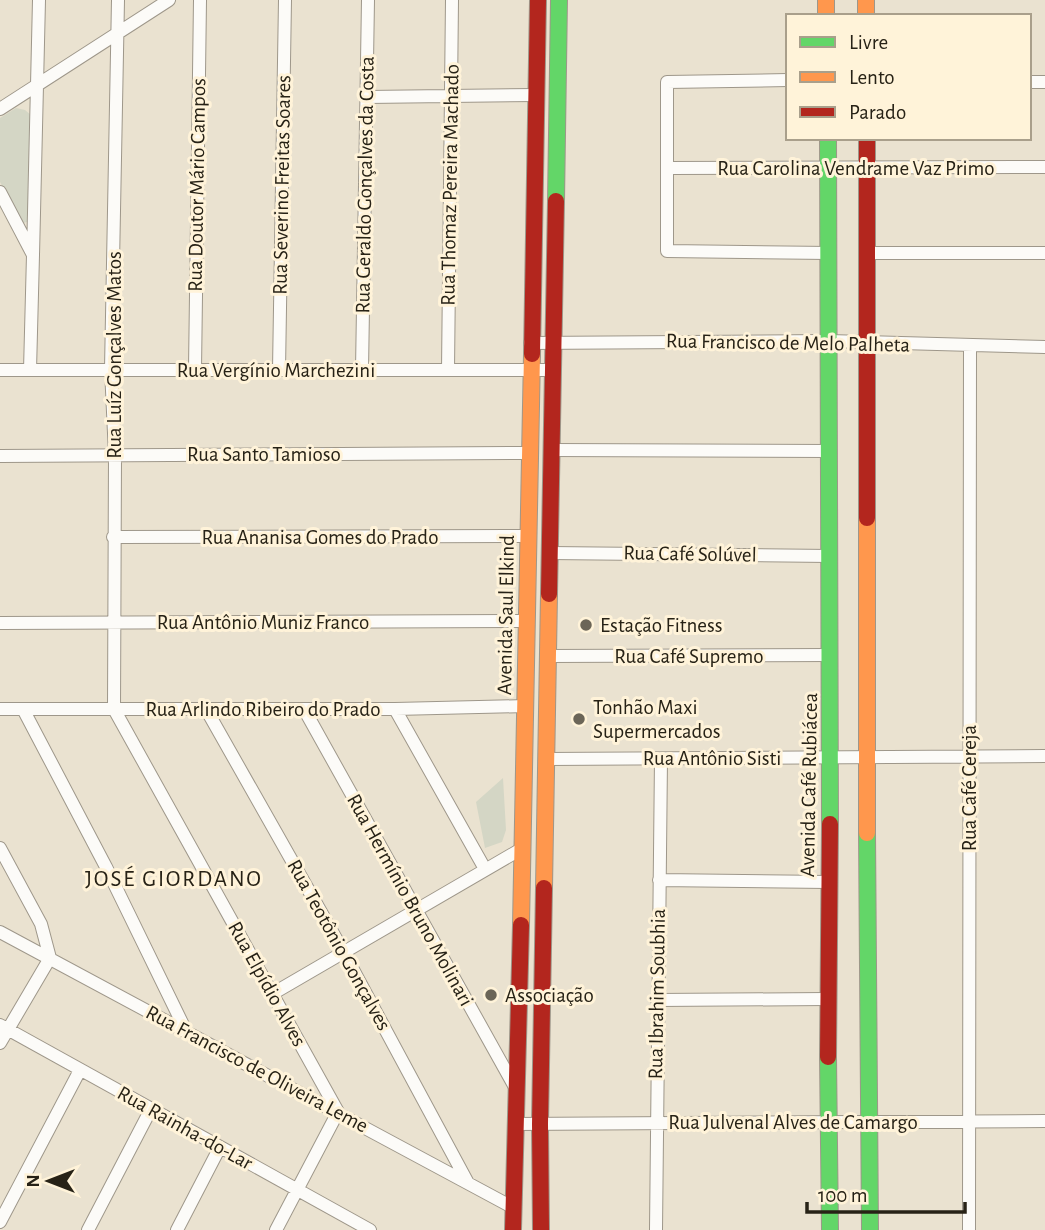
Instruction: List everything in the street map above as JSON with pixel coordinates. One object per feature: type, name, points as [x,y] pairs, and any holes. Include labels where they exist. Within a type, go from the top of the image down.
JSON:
[{"type":"main road","points":[[538,7],[559,8]]},
{"type":"main road","name":"Avenida Saul Elkind","points":[[513,1230],[526,706],[530,343],[538,7]]},
{"type":"main road","name":"Avenida Saul Elkind","points":[[541,1230],[540,1124],[559,8]]},
{"type":"main road","name":"Avenida Café Rubiácea","points":[[828,140],[831,757],[827,999],[830,1230]]},
{"type":"main road","points":[[867,140],[870,1230]]},
{"type":"street","points":[[30,370],[39,0]]},
{"type":"street","name":"Rua Luíz Gonçalves Matos","points":[[114,709],[115,455],[111,369],[118,0]]},
{"type":"street","points":[[0,108],[169,0]]},
{"type":"street","name":"Rua Doutor Mário Campos","points":[[195,369],[200,0]]},
{"type":"street","name":"Rua Severino Freitas Soares","points":[[279,370],[285,0]]},
{"type":"street","name":"Rua Geraldo Gonçalves da Costa","points":[[362,370],[368,0]]},
{"type":"street","name":"Rua Thomaz Pereira Machado","points":[[448,370],[452,0]]},
{"type":"street","points":[[786,80],[667,82],[667,251],[829,253]]},
{"type":"street","points":[[367,97],[537,96]]},
{"type":"street","name":"Rua Carolina Vendrame Vaz Primo","points":[[667,168],[1045,167]]},
{"type":"street","points":[[0,192],[33,255]]},
{"type":"street","points":[[868,253],[1045,253]]},
{"type":"street","name":"Rua Francisco de Melo Palheta","points":[[530,343],[829,341],[1045,347]]},
{"type":"street","name":"Rua Café Cereja","points":[[969,1230],[970,346]]},
{"type":"street","name":"Rua Vergínio Marchezini","points":[[0,370],[553,370]]},
{"type":"street","points":[[551,450],[830,451]]},
{"type":"street","name":"Rua Santo Tamioso","points":[[0,456],[529,453]]},
{"type":"street","name":"Rua Ananisa Gomes do Prado","points":[[113,537],[527,536]]},
{"type":"street","name":"Rua Café Solúvel","points":[[550,553],[830,556]]},
{"type":"street","name":"Rua Antônio Muniz Franco","points":[[0,624],[526,621]]},
{"type":"street","name":"Rua Café Supremo","points":[[548,656],[831,655]]},
{"type":"street","name":"Rua Arlindo Ribeiro do Prado","points":[[0,709],[395,709],[526,706]]},
{"type":"street","points":[[23,709],[107,867],[187,1032]]},
{"type":"street","name":"Rua Elpídio Alves","points":[[114,709],[338,1112]]},
{"type":"street","name":"Rua Teotônio Gonçalves","points":[[206,709],[343,951],[468,1183]]},
{"type":"street","name":"Rua Hermínio Bruno Molinari","points":[[304,709],[516,1090]]},
{"type":"street","points":[[395,709],[485,869]]},
{"type":"street","name":"Rua Antônio Sisti","points":[[546,760],[1045,756]]},
{"type":"street","name":"Rua Ibrahim Soubhia","points":[[656,1230],[662,759]]},
{"type":"street","points":[[0,848],[41,924],[50,958],[4,1027],[0,1043]]},
{"type":"street","points":[[272,993],[523,848]]},
{"type":"street","points":[[659,880],[828,882]]},
{"type":"street","name":"Rua Francisco de Oliveira Leme","points":[[0,932],[514,1208]]},
{"type":"street","points":[[657,1000],[827,999]]},
{"type":"street","name":"Rua Rainha-do-Lar","points":[[4,1027],[370,1230]]},
{"type":"street","points":[[0,1222],[80,1070]]},
{"type":"street","points":[[88,1230],[151,1109]]},
{"type":"street","points":[[276,1230],[338,1112]]},
{"type":"street","name":"Rua Julvenal Alves de Camargo","points":[[515,1124],[1045,1121]]},
{"type":"street","points":[[177,1230],[220,1147]]},
{"type":"green space","points":[[16,108],[25,110],[32,116],[29,221],[24,223],[0,182],[0,118]]},
{"type":"green space","points":[[503,778],[506,830],[502,842],[485,848],[476,802]]},
{"type":"traffic: fast","points":[[556,201],[559,0]]},
{"type":"traffic: fast","points":[[828,140],[830,824]]},
{"type":"traffic: fast","points":[[867,833],[870,1230]]},
{"type":"traffic: fast","points":[[828,1057],[830,1230]]},
{"type":"traffic: slow","points":[[826,0],[826,14]]},
{"type":"traffic: slow","points":[[866,0],[866,14]]},
{"type":"traffic: slow","points":[[521,925],[532,354]]},
{"type":"traffic: slow","points":[[867,518],[867,833]]},
{"type":"traffic: slow","points":[[544,888],[549,594]]},
{"type":"traffic: jam","points":[[532,354],[538,0]]},
{"type":"traffic: jam","points":[[867,140],[867,518]]},
{"type":"traffic: jam","points":[[549,594],[556,201]]},
{"type":"traffic: jam","points":[[828,1057],[830,824]]},
{"type":"traffic: jam","points":[[541,1230],[544,888]]},
{"type":"traffic: jam","points":[[513,1230],[521,925]]},
{"type":"place","name":"Estação Fitness","points":[[586,625]]},
{"type":"place","name":"Tonhão Maxi Supermercados","points":[[579,719]]},
{"type":"place","name":"Associação","points":[[491,995]]},
{"type":"district","name":"JOSÉ GIORDANO","points":[[174,879]]}]
